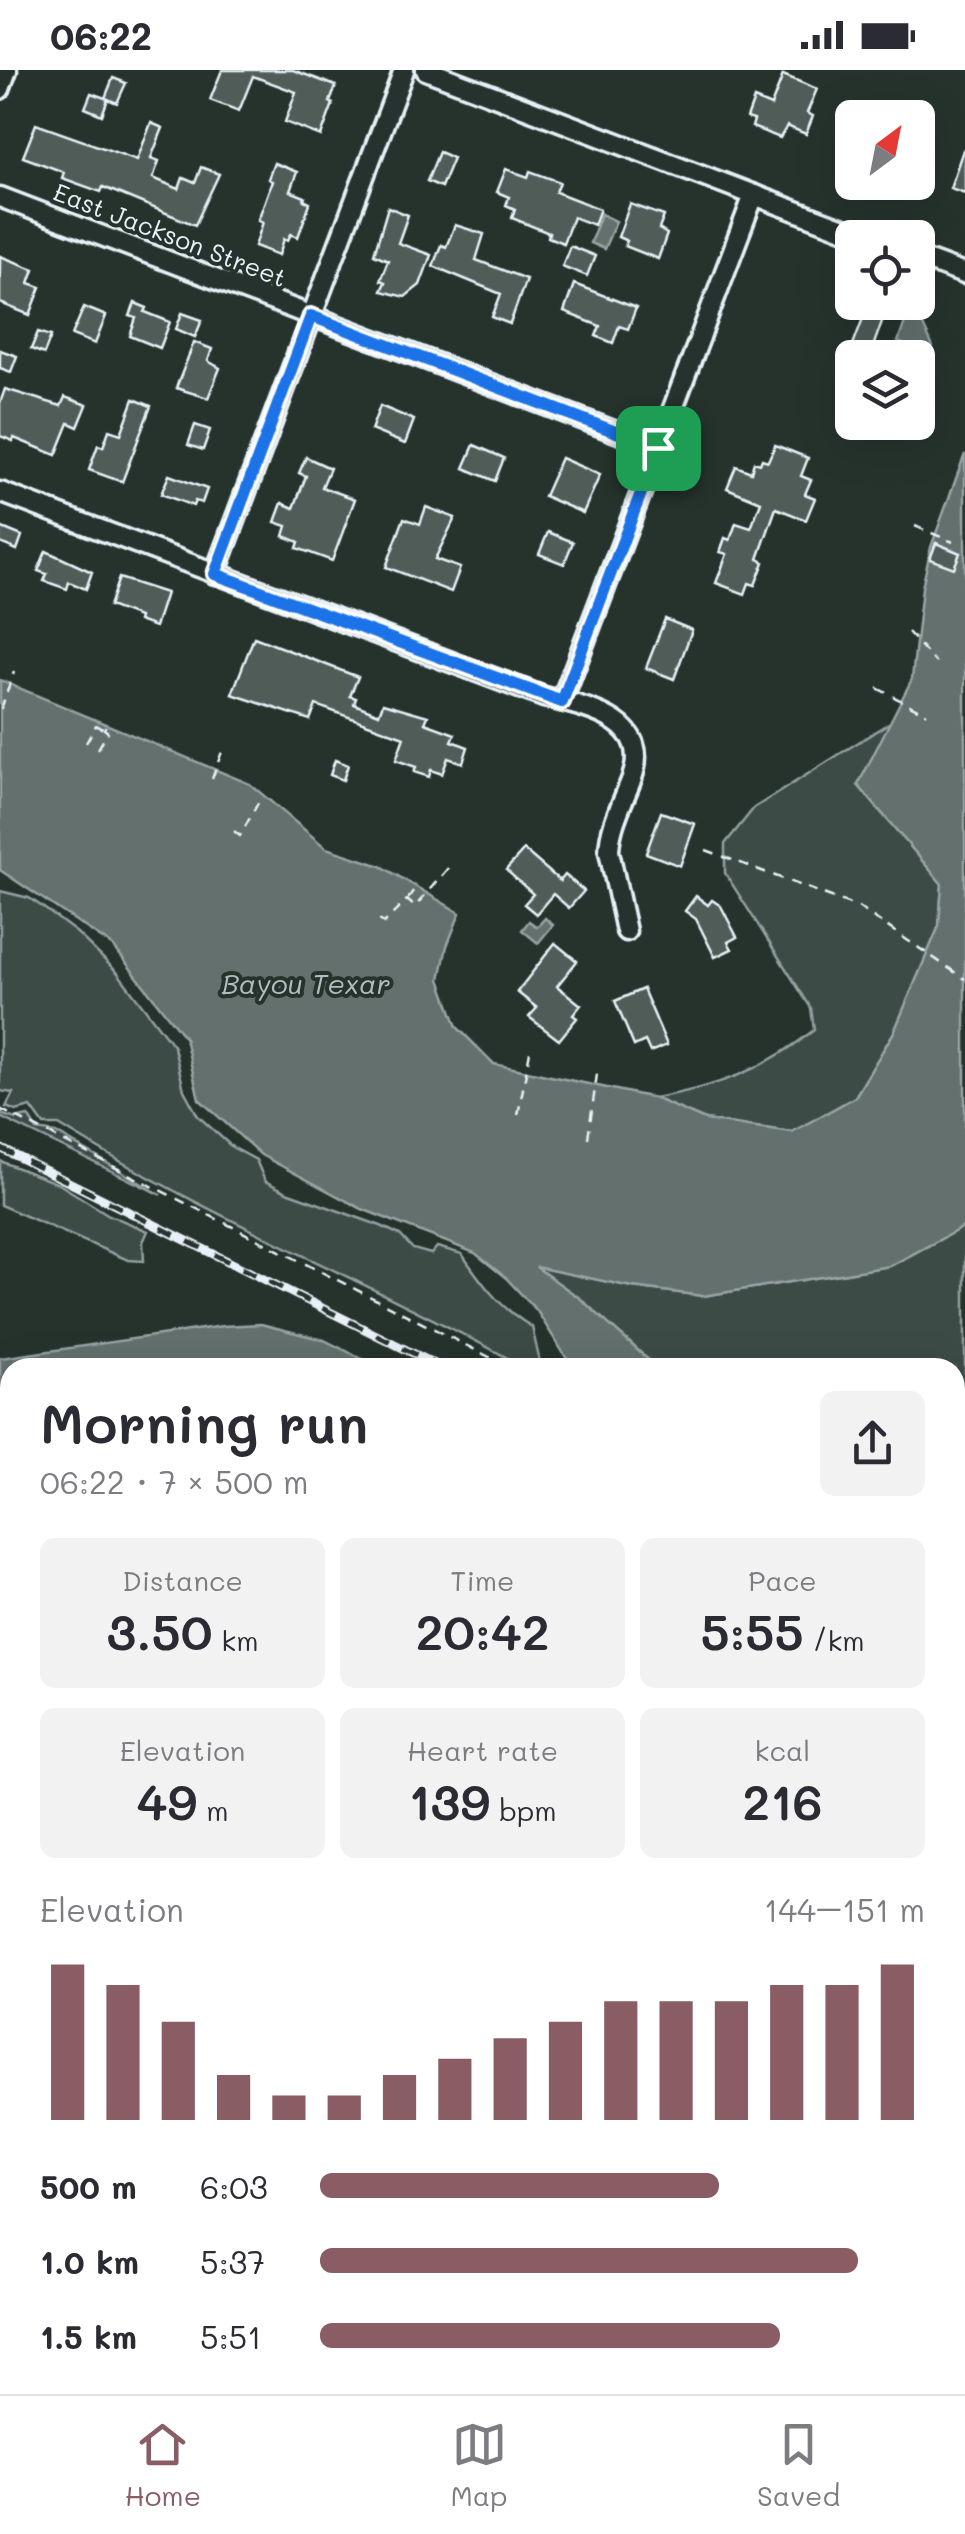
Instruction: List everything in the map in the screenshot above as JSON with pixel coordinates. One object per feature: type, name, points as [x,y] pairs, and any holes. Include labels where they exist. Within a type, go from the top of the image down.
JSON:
[{"type":"street","points":[[0,89],[7,70]]},
{"type":"street","points":[[215,574],[404,70]]},
{"type":"street","points":[[426,70],[835,226]]},
{"type":"street","points":[[562,702],[754,195]]},
{"type":"street","name":"East Jackson Street","points":[[0,197],[658,448]]},
{"type":"street","points":[[935,263],[964,274]]},
{"type":"street","points":[[0,492],[562,702],[608,715],[622,725],[634,747],[634,773],[613,827],[609,851],[626,931]]},
{"type":"path","points":[[915,526],[953,542]]},
{"type":"path","points":[[908,632],[936,663]]},
{"type":"path","points":[[1,710],[14,672]]},
{"type":"path","points":[[878,688],[927,714]]},
{"type":"path","points":[[104,729],[109,720]]},
{"type":"path","points":[[86,743],[96,725],[108,732],[98,749]]},
{"type":"path","points":[[212,779],[224,746]]},
{"type":"path","points":[[234,832],[240,836],[258,804]]},
{"type":"path","points":[[706,850],[858,907],[965,979]]},
{"type":"path","points":[[406,900],[416,907],[448,868]]},
{"type":"path","points":[[379,920],[384,924],[413,891]]},
{"type":"path","points":[[518,1115],[531,1046]]},
{"type":"path","points":[[588,1138],[598,1067]]},
{"type":"path","points":[[0,1109],[491,1358]]},
{"type":"shaded area","points":[[892,721],[858,785],[942,884],[939,926],[894,1032],[855,1097],[792,1132],[705,1120],[654,1098],[739,1075],[777,1056],[814,1030],[811,1008],[725,873],[725,844],[754,808]]},
{"type":"shaded area","points":[[0,891],[29,898],[41,906],[77,933],[118,973],[174,1047],[184,1090],[198,1116],[232,1147],[256,1160],[265,1181],[381,1226],[400,1235],[413,1249],[431,1254],[437,1247],[462,1254],[493,1295],[532,1327],[539,1358],[507,1358],[173,1190],[59,1125],[44,1125],[31,1107],[16,1111],[6,1107],[13,1093],[0,1091]]},
{"type":"shaded area","points":[[0,1107],[3,1115],[16,1119],[28,1116],[37,1130],[56,1133],[161,1195],[0,1117]]},
{"type":"shaded area","points":[[0,1161],[59,1184],[109,1215],[148,1231],[143,1242],[144,1261],[128,1260],[0,1205]]},
{"type":"shaded area","points":[[965,1226],[965,1358],[646,1358],[533,1266],[632,1287],[703,1296],[890,1266]]},
{"type":"water","points":[[601,214],[616,221],[604,249],[590,243]]},
{"type":"water","points":[[906,320],[921,320],[930,340],[899,340]]},
{"type":"water","name":"Bayou Texar","points":[[965,454],[965,1226],[890,1266],[703,1296],[632,1287],[536,1267],[581,1299],[646,1358],[566,1358],[537,1311],[475,1253],[362,1209],[261,1155],[199,1099],[185,1038],[113,946],[0,870],[0,680],[250,784],[326,848],[381,866],[460,913],[440,979],[457,1027],[494,1064],[654,1098],[705,1120],[792,1132],[855,1097],[894,1032],[939,926],[942,884],[858,785],[912,679],[922,588],[931,547]]},
{"type":"water","points":[[545,918],[553,925],[538,943],[522,930],[529,921],[537,927]]},
{"type":"water","points":[[261,1324],[324,1340],[361,1358],[0,1358]]},
{"type":"building","points":[[222,70],[293,70],[336,86],[321,136],[285,122],[296,92],[253,76],[239,111],[210,100]]},
{"type":"building","points":[[783,75],[817,89],[807,113],[813,116],[806,134],[787,126],[780,138],[752,127],[754,120],[747,118],[754,99],[771,106]]},
{"type":"building","points":[[113,78],[126,83],[117,103],[105,98]]},
{"type":"building","points":[[91,93],[108,99],[102,115],[85,108]]},
{"type":"building","points":[[151,123],[163,128],[151,158],[159,161],[153,178],[179,189],[183,178],[195,183],[201,167],[219,174],[195,225],[103,187],[101,192],[62,178],[64,172],[23,157],[36,124],[137,160]]},
{"type":"building","points":[[965,151],[965,193],[950,188]]},
{"type":"building","points":[[439,152],[453,158],[441,187],[427,181]]},
{"type":"building","points":[[274,163],[297,172],[290,191],[310,203],[298,237],[291,234],[288,240],[284,239],[279,255],[255,246]]},
{"type":"building","points":[[506,169],[528,177],[530,171],[560,182],[556,192],[600,209],[594,225],[573,217],[563,243],[512,218],[515,209],[506,205],[509,197],[497,192]]},
{"type":"building","points":[[630,204],[664,216],[659,229],[667,234],[658,259],[625,246],[627,241],[618,237]]},
{"type":"building","points":[[388,207],[408,215],[398,243],[431,255],[420,285],[405,297],[381,291],[385,282],[380,280],[388,260],[374,254]]},
{"type":"building","points":[[455,225],[484,234],[476,260],[526,279],[510,324],[492,317],[501,294],[433,266]]},
{"type":"building","points":[[570,246],[595,256],[587,276],[562,266]]},
{"type":"building","points":[[0,256],[34,269],[29,283],[41,287],[30,315],[0,303]]},
{"type":"building","points":[[574,284],[636,308],[628,329],[619,326],[613,343],[596,336],[600,326],[564,312]]},
{"type":"building","points":[[135,303],[147,308],[145,312],[170,322],[160,348],[130,336],[136,318],[130,316]]},
{"type":"building","points":[[84,307],[106,316],[95,344],[72,335]]},
{"type":"building","points":[[182,313],[202,320],[195,337],[176,329]]},
{"type":"building","points":[[862,320],[883,320],[875,340],[855,340]]},
{"type":"building","points":[[38,332],[51,336],[44,354],[31,349]]},
{"type":"building","points":[[194,342],[212,349],[208,361],[220,368],[208,398],[176,388]]},
{"type":"building","points":[[0,350],[17,356],[11,372],[0,368]]},
{"type":"building","points":[[5,389],[61,406],[65,397],[87,405],[78,427],[69,423],[56,455],[0,436],[0,403]]},
{"type":"building","points":[[134,399],[151,406],[122,482],[89,470],[98,445],[103,447],[109,430],[121,434]]},
{"type":"building","points":[[380,406],[414,420],[405,444],[371,430]]},
{"type":"building","points":[[195,425],[210,430],[203,450],[188,445]]},
{"type":"building","points":[[474,445],[504,458],[495,481],[464,468]]},
{"type":"building","points":[[775,445],[808,458],[801,476],[811,480],[805,494],[815,498],[806,520],[776,508],[758,559],[764,562],[755,585],[749,583],[745,594],[716,583],[727,554],[720,552],[736,523],[751,528],[761,502],[727,488],[736,466],[751,472],[754,462],[768,461]]},
{"type":"building","points":[[306,457],[330,468],[322,487],[355,499],[332,561],[297,548],[299,542],[284,536],[287,526],[275,522],[282,503],[294,508],[306,476],[299,473]]},
{"type":"building","points":[[561,458],[600,475],[583,513],[544,496]]},
{"type":"building","points":[[169,475],[207,489],[202,503],[195,501],[193,506],[161,494]]},
{"type":"building","points":[[426,507],[455,518],[435,559],[460,568],[451,592],[386,567],[404,518],[420,524]]},
{"type":"building","points":[[0,527],[22,536],[17,550],[0,543]]},
{"type":"building","points":[[548,532],[573,542],[564,564],[539,554]]},
{"type":"building","points":[[936,543],[960,553],[954,568],[930,559]]},
{"type":"building","points":[[46,551],[92,572],[86,589],[69,582],[67,589],[44,581],[47,574],[38,571]]},
{"type":"building","points":[[119,578],[166,593],[155,627],[109,606]]},
{"type":"building","points":[[665,619],[692,630],[674,679],[646,668]]},
{"type":"building","points":[[254,637],[358,677],[350,696],[356,698],[354,704],[379,714],[383,703],[428,716],[425,723],[455,734],[452,741],[468,747],[463,763],[448,758],[442,774],[431,770],[429,777],[396,760],[404,737],[316,705],[310,720],[232,694]]},
{"type":"building","points":[[335,760],[348,765],[343,780],[330,775]]},
{"type":"building","points":[[661,812],[695,824],[680,866],[646,853]]},
{"type":"building","points":[[524,850],[560,881],[565,875],[584,891],[569,908],[553,894],[536,914],[524,904],[533,894],[506,870]]},
{"type":"building","points":[[696,896],[708,905],[712,900],[721,906],[737,937],[728,942],[732,949],[715,957],[696,919],[685,911]]},
{"type":"building","points":[[555,943],[577,961],[557,986],[581,1005],[573,1015],[577,1018],[559,1040],[529,1017],[537,1008],[517,992]]},
{"type":"building","points":[[643,989],[667,1045],[650,1052],[645,1041],[634,1046],[615,1001]]},
{"type":"railway","points":[[0,1148],[423,1358]]},
{"type":"route","points":[[311,316],[658,448],[562,702],[215,574],[311,316]]}]
